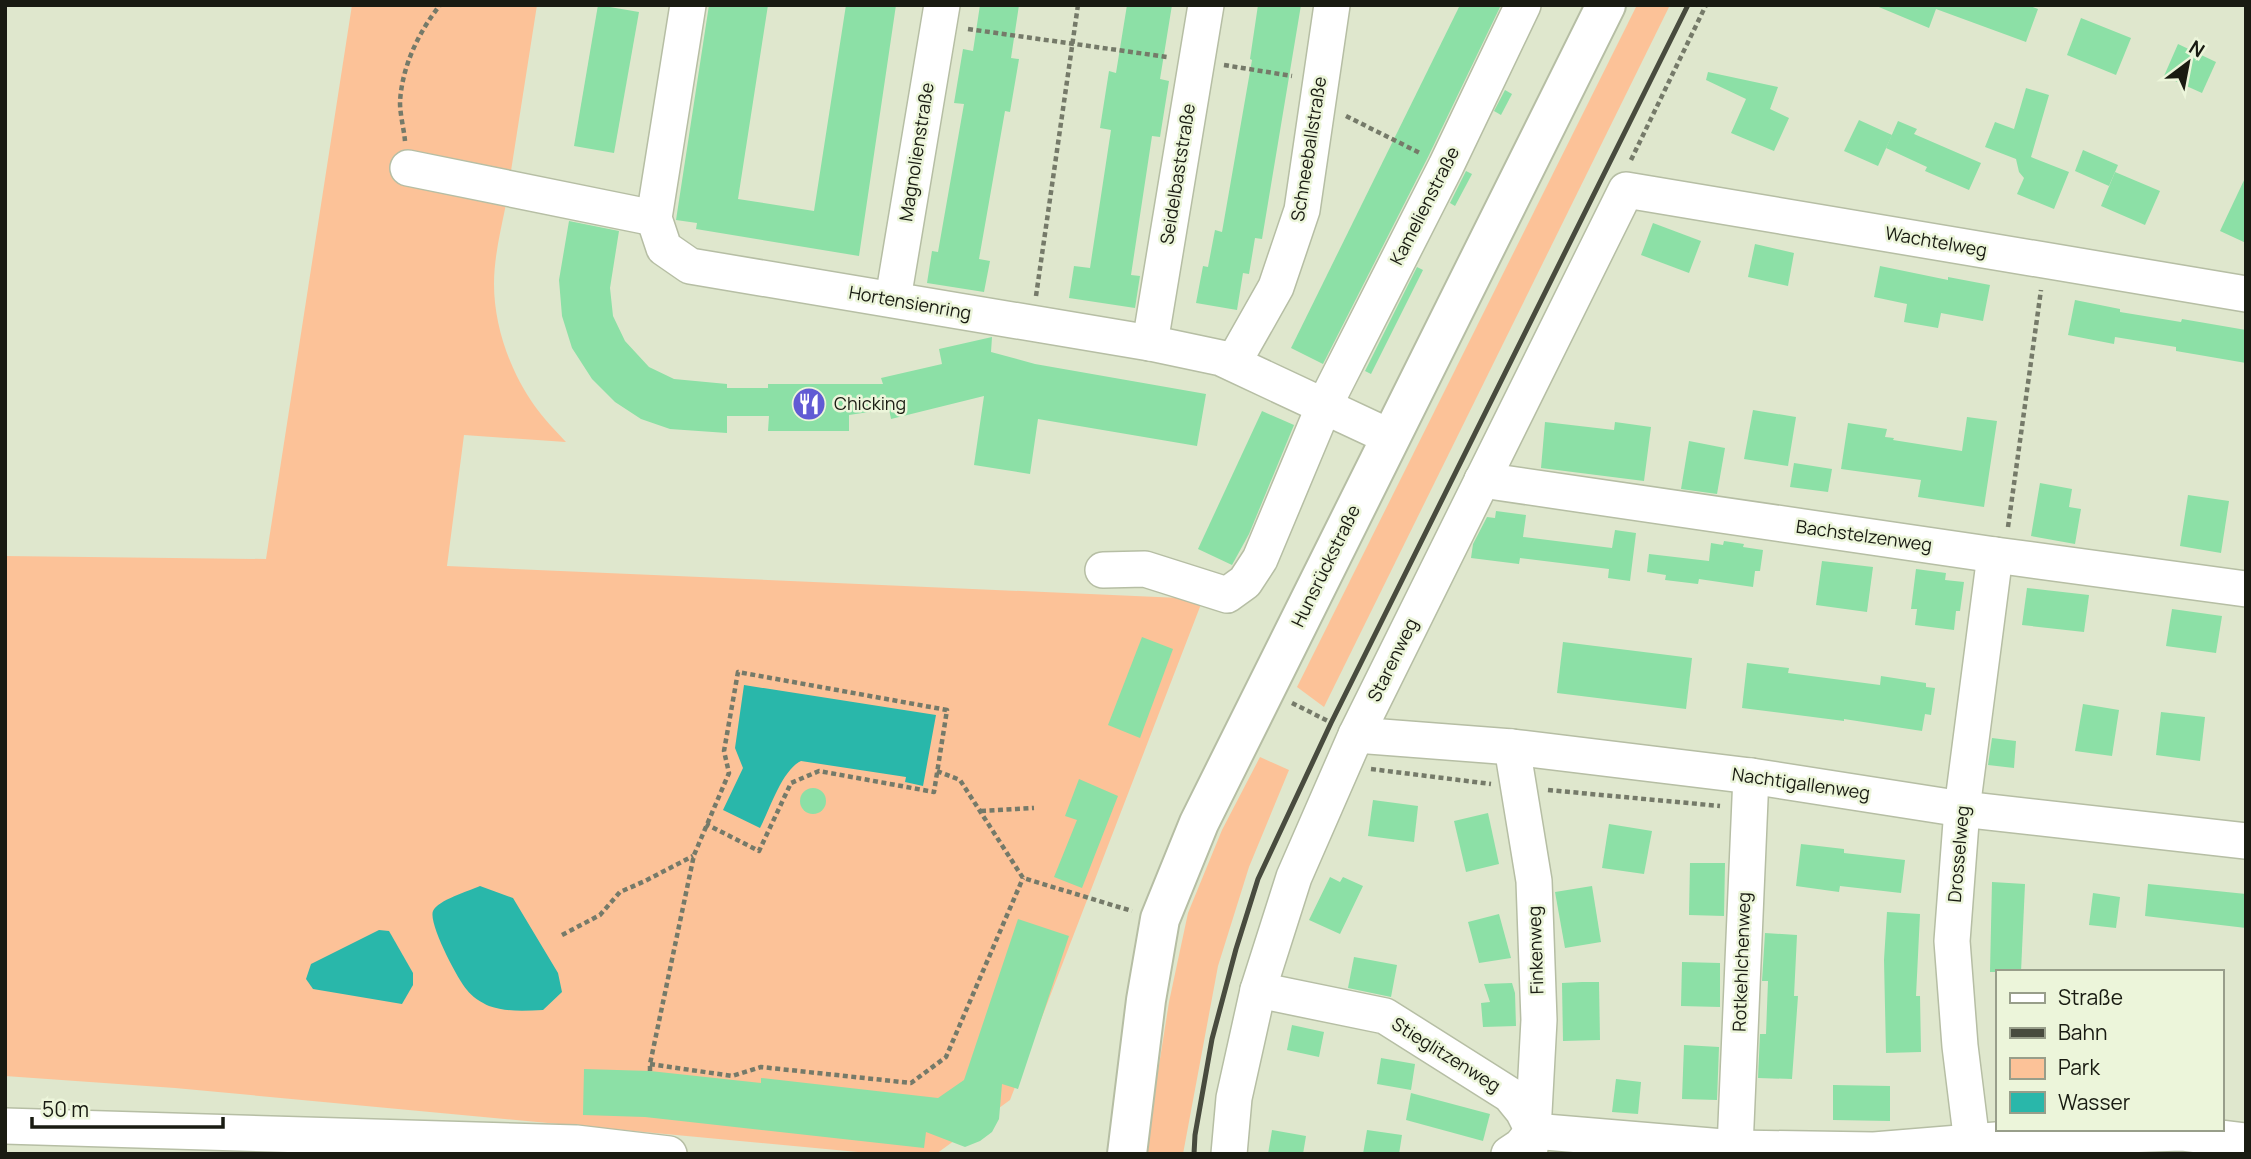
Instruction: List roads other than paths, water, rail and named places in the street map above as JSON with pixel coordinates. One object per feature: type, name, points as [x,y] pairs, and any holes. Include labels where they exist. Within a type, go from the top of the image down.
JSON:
[{"type":"main road","name":"Hunsrückstraße","points":[[1127,1154],[1146,1000],[1160,919],[1199,823],[1606,5]]},
{"type":"street","points":[[408,168],[654,218],[688,5]]},
{"type":"street","name":"Seidelbaststraße","points":[[1150,342],[1206,5]]},
{"type":"street","name":"Schneeballstraße","points":[[1233,363],[1276,288],[1302,210],[1332,5]]},
{"type":"street","name":"Kamelienstraße","points":[[1103,570],[1146,569],[1227,595],[1245,582],[1260,559],[1324,406],[1446,166],[1523,5]]},
{"type":"street","name":"Magnolienstraße","points":[[893,299],[940,15]]},
{"type":"street","name":"Wachtelweg","points":[[1626,190],[2246,294]]},
{"type":"street","name":"Starenweg","points":[[1229,1154],[1234,1098],[1258,990],[1294,877],[1348,750],[1626,190]]},
{"type":"street","name":"Hortensienring","points":[[654,218],[664,248],[690,267],[1150,342],[1221,358],[1390,437]]},
{"type":"street","name":"Bachstelzenweg","points":[[1482,480],[1999,556],[2246,589]]},
{"type":"street","name":"Drosselweg","points":[[1973,1149],[1960,1046],[1952,941],[1962,808],[1999,556]]},
{"type":"street","name":"Nachtigallenweg","points":[[1348,750],[1512,747],[1750,793],[1962,808],[2246,841]]},
{"type":"street","name":"Finkenweg","points":[[1512,747],[1534,881],[1539,1020],[1524,1146]]},
{"type":"street","name":"Rotkehlchenweg","points":[[1735,1147],[1750,793]]},
{"type":"street","name":"Stieglitzenweg","points":[[1258,990],[1385,1016],[1510,1095],[1523,1111],[1524,1146]]},
{"type":"street","points":[[5,1126],[576,1143],[669,1154]]},
{"type":"street","points":[[1524,1146],[1973,1149],[2008,1139],[2181,1133],[2246,1141]]},
{"type":"water","points":[[744,685],[936,715],[923,786],[905,782],[906,777],[801,761],[782,781],[760,828],[723,810],[743,768],[735,748]]},
{"type":"water","points":[[480,886],[513,898],[558,973],[562,992],[543,1010],[509,1010],[486,1005],[469,992],[451,964],[439,939],[433,911],[447,900]]},
{"type":"water","points":[[379,930],[389,931],[413,973],[413,985],[402,1004],[313,989],[306,979],[311,964]]},
{"type":"railway","points":[[1194,1154],[1212,1039],[1258,879],[1331,723],[1688,5]]},
{"type":"place","name":"Chicking","points":[[809,404]]}]
